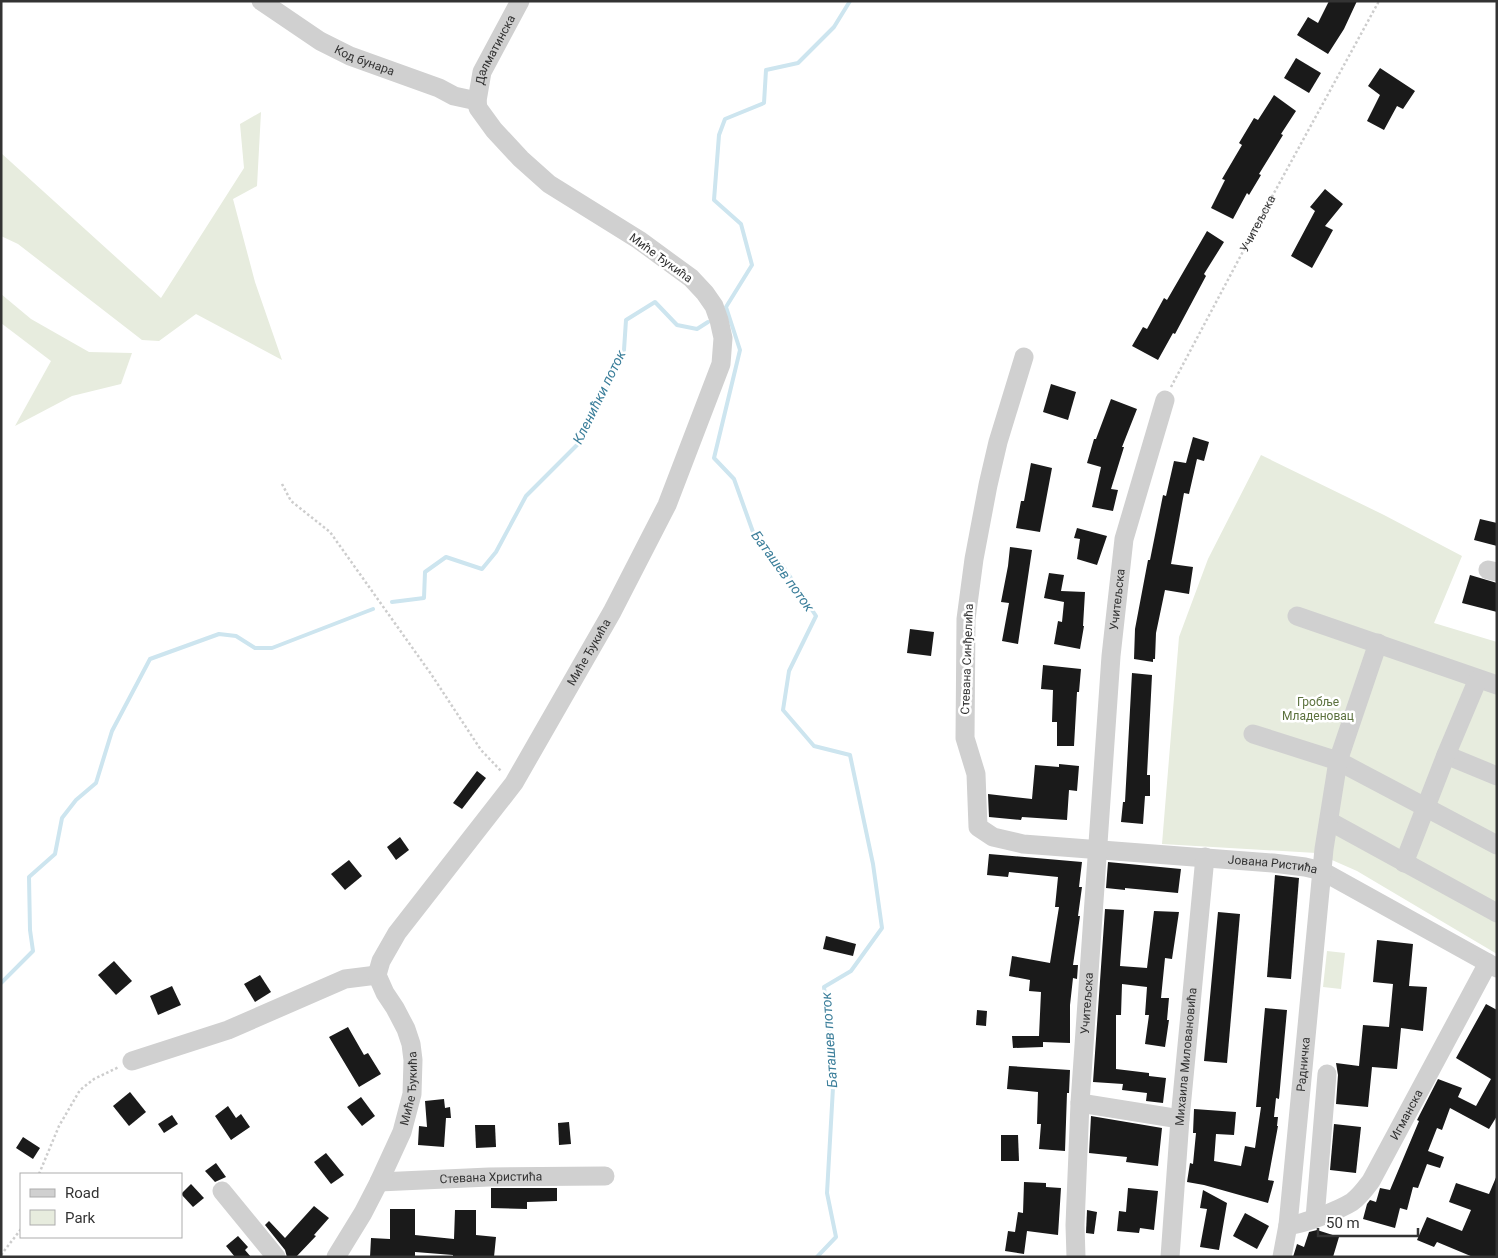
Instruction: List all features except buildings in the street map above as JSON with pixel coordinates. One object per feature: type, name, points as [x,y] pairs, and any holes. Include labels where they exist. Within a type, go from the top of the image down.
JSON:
[{"type":"street","name":"Код бунара","points":[[261,1],[320,41],[350,56],[439,88],[454,96],[477,100]]},
{"type":"street","name":"Далматинска","points":[[477,100],[482,72],[520,1]]},
{"type":"street","name":"Миће Ђукића","points":[[336,1257],[363,1213],[379,1182],[402,1132],[412,1094],[413,1060],[411,1044],[406,1029],[395,1008],[384,993],[377,975],[381,961],[396,933],[514,783],[612,612],[667,505],[721,364],[723,338],[719,320],[714,306],[705,293],[691,278],[639,240],[549,184],[521,159],[494,130],[478,108],[477,100]]},
{"type":"street","name":"Стевана Синђелића","points":[[1022,844],[993,837],[978,827],[976,774],[965,738],[966,619],[974,559],[998,442],[1024,357]]},
{"type":"street","name":"Учитељска","points":[[1076,1257],[1075,1225],[1080,1103],[1111,656],[1124,539],[1165,400]]},
{"type":"street","points":[[1297,616],[1497,685]]},
{"type":"street","name":"Радничка","points":[[1282,1257],[1288,1225],[1322,871],[1338,760],[1378,643]]},
{"type":"street","points":[[1404,863],[1478,679]]},
{"type":"street","points":[[1253,734],[1338,760],[1497,845]]},
{"type":"street","points":[[1446,755],[1497,776]]},
{"type":"street","points":[[1329,821],[1497,913]]},
{"type":"street","name":"Јована Ристића","points":[[1022,844],[1098,848],[1273,863],[1322,871],[1492,966]]},
{"type":"street","name":"Михаила Миловановића","points":[[1170,1257],[1180,1119],[1205,857]]},
{"type":"street","name":"Игманска","points":[[1288,1225],[1298,1225],[1315,1218],[1351,1202],[1362,1194],[1492,966]]},
{"type":"street","points":[[132,1060],[228,1030],[346,979],[377,975]]},
{"type":"street","points":[[1315,1218],[1327,1074]]},
{"type":"street","points":[[1080,1103],[1180,1119]]},
{"type":"street","name":"Стевана Христића","points":[[379,1182],[489,1177],[605,1176]]},
{"type":"street","points":[[222,1191],[276,1257]]},
{"type":"path","name":"Учитељска","points":[[1165,400],[1274,193],[1379,1]]},
{"type":"path","points":[[282,484],[291,501],[330,532],[431,674],[480,750],[514,783]]},
{"type":"path","points":[[39,1173],[59,1126],[80,1090],[94,1079],[132,1060]]},
{"type":"path","points":[[1,1255],[20,1230]]},
{"type":"green space","points":[[261,112],[257,186],[233,199],[255,282],[282,360],[196,314],[159,341],[142,340],[18,244],[1,236],[1,153],[161,298],[244,168],[240,124]]},
{"type":"green space","points":[[1,294],[31,319],[89,352],[132,353],[121,384],[72,396],[15,426],[51,361],[1,323]]},
{"type":"green space","name":"Гробље Младеновац","points":[[1261,455],[1384,515],[1462,556],[1434,623],[1497,642],[1497,954],[1357,871],[1316,853],[1162,844],[1179,637],[1208,559]]},
{"type":"green space","points":[[1327,951],[1345,953],[1341,989],[1323,987]]},
{"type":"waterway","name":"Баташев поток","points":[[817,1257],[836,1237],[827,1193],[834,1070],[824,987],[851,971],[882,928],[873,864],[850,755],[814,746],[783,710],[789,671],[816,616],[783,566],[753,532],[734,479],[714,458],[740,350],[726,307],[752,265],[741,224],[714,200],[719,135],[725,119],[764,103],[766,70],[798,63],[834,27],[850,1]]},
{"type":"waterway","name":"Кленићки поток","points":[[392,602],[424,598],[425,572],[446,557],[482,569],[496,552],[526,496],[580,442],[624,350],[626,320],[655,302],[677,325],[697,329],[708,322]]},
{"type":"waterway","name":"Кленићки поток","points":[[1,983],[33,951],[30,930],[29,877],[55,854],[62,818],[76,800],[96,783],[112,731],[150,659],[219,634],[236,636],[255,648],[272,648],[373,609]]}]
